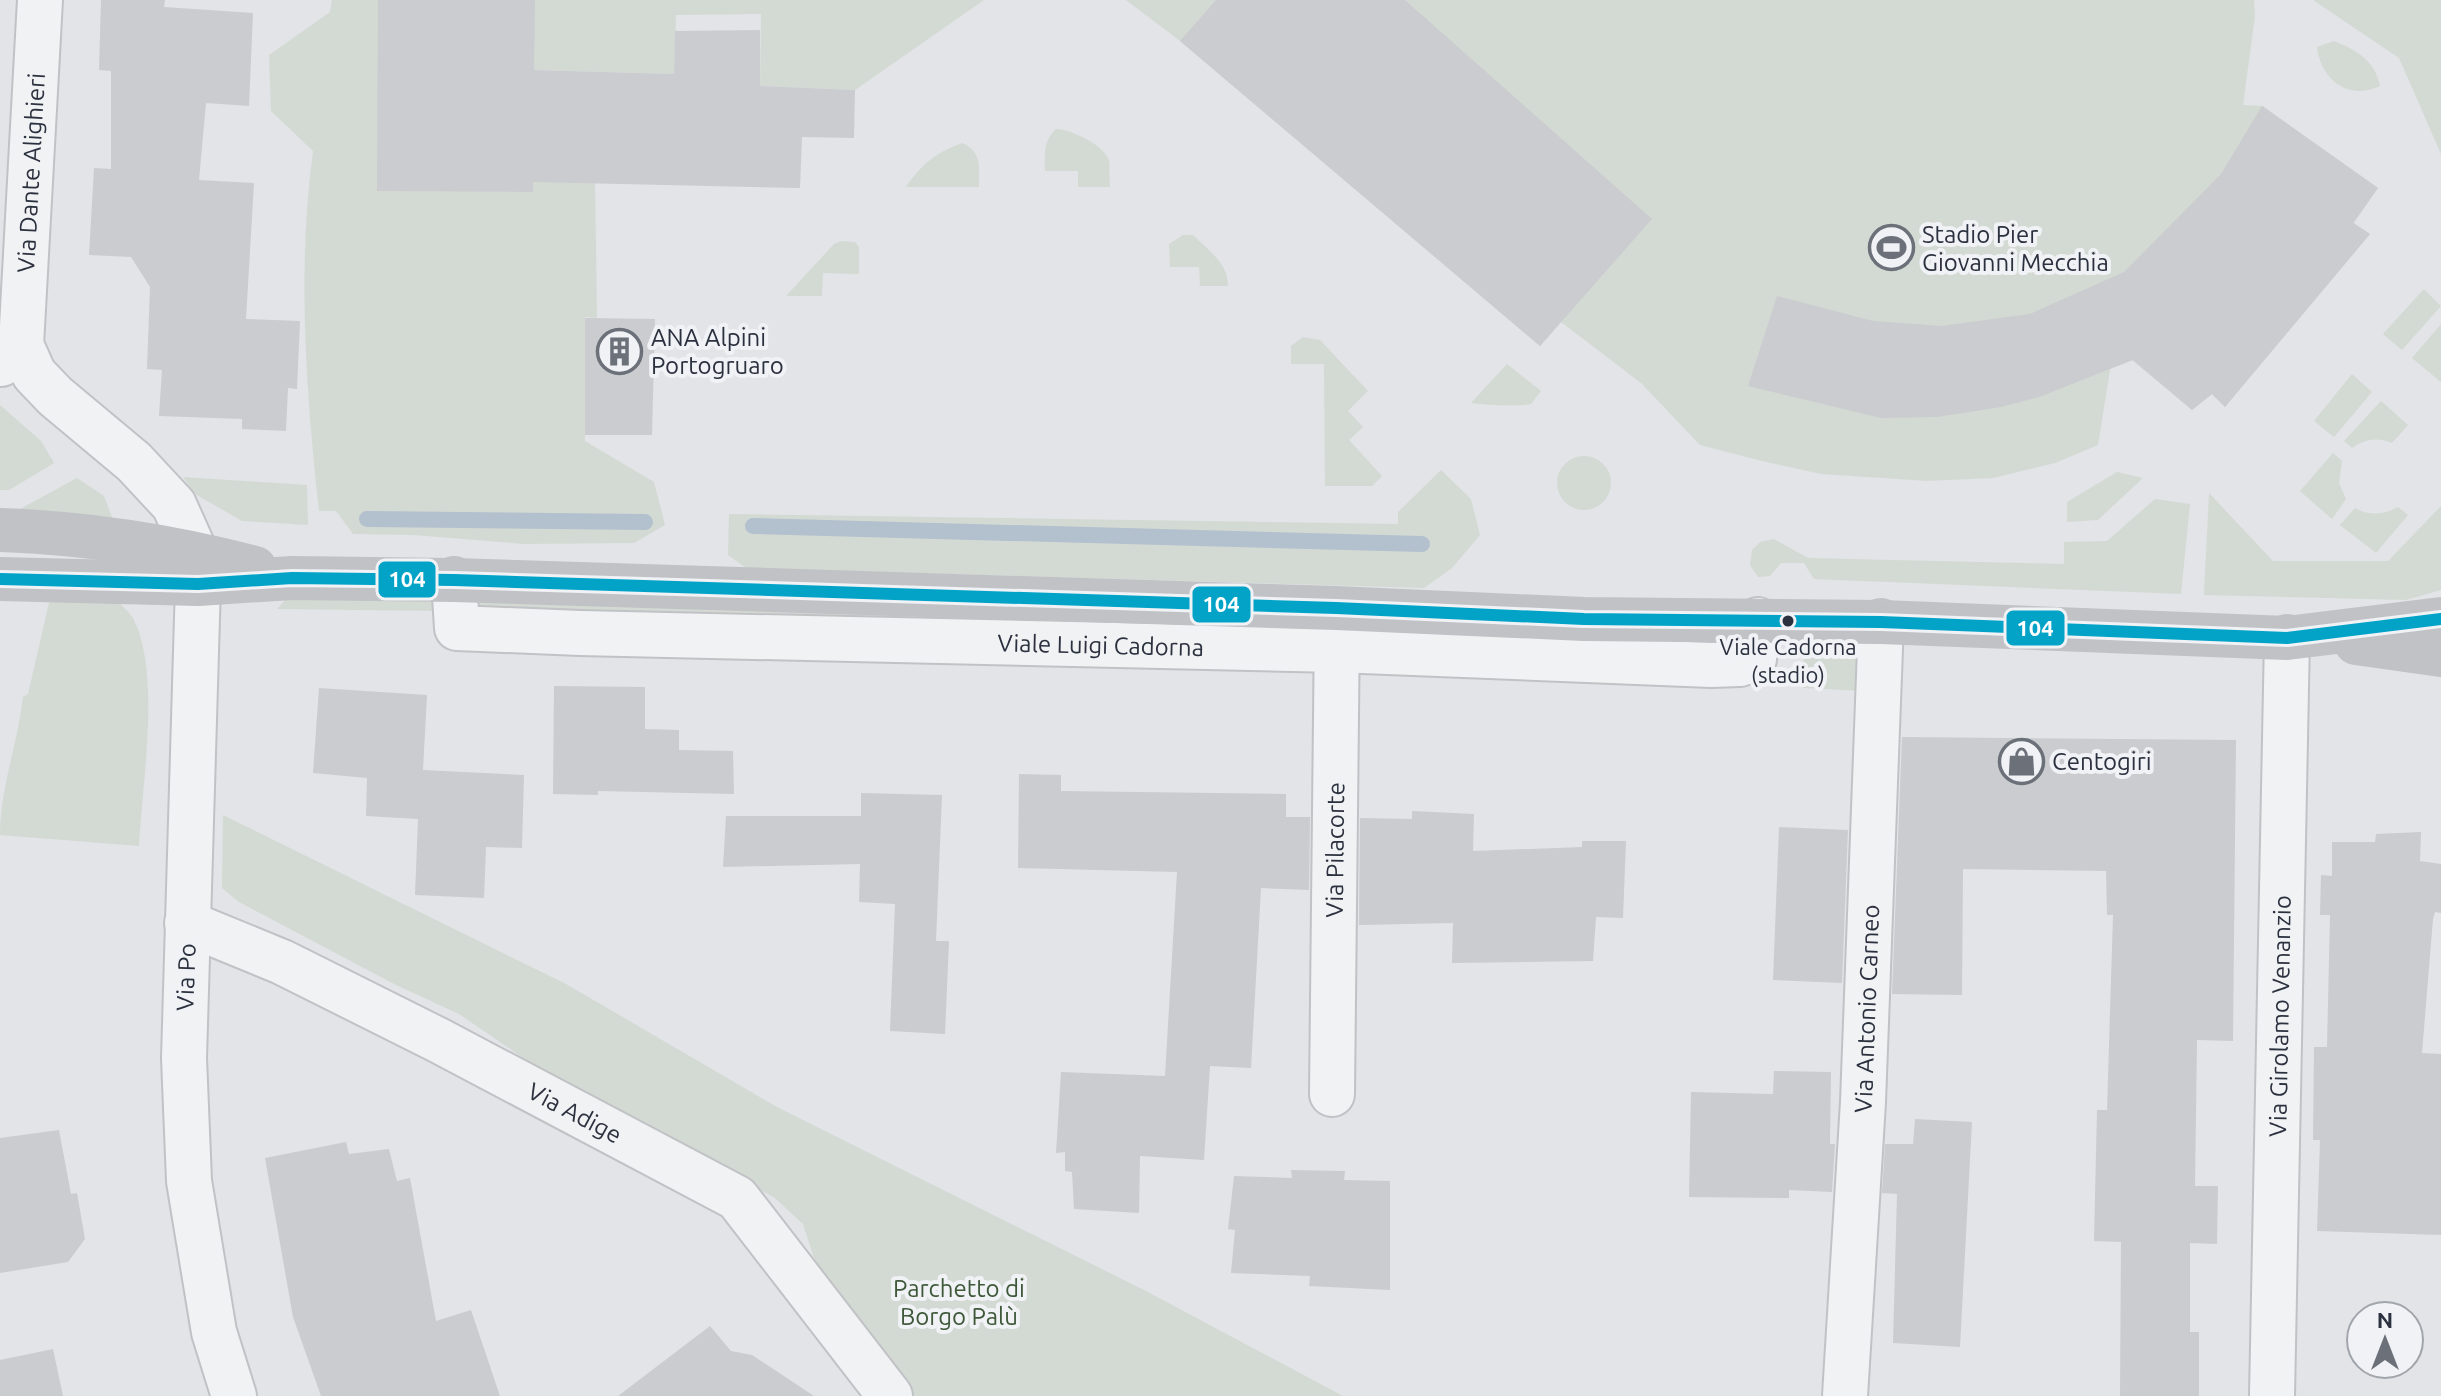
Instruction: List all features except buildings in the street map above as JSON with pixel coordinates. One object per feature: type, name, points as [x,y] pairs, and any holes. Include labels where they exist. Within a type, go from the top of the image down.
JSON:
[{"type":"main road","name":"Viale Luigi Cadorna","points":[[0,530],[62,532],[196,568],[292,578],[454,580],[1336,629],[1584,619],[1881,622],[2298,637],[2441,655]]},
{"type":"main road","name":"Viale Luigi Cadorna","points":[[0,579],[196,568]]},
{"type":"main road","name":"Viale Luigi Cadorna","points":[[2298,637],[2441,619]]},
{"type":"street","name":"Via Dante Alighieri","points":[[40,0],[16,170],[10,355],[134,462],[174,505],[196,568]]},
{"type":"street","name":"Via Po","points":[[196,568],[184,1058],[189,1181],[214,1332],[234,1396]]},
{"type":"street","name":"Via Antonio Carneo","points":[[1845,1396],[1864,1087],[1881,622]]},
{"type":"street","name":"Via Pilacorte","points":[[1332,1094],[1336,629]]},
{"type":"street","name":"Via Girolamo Venanzio","points":[[2272,1396],[2298,637]]},
{"type":"street","name":"Via Adige","points":[[187,923],[282,962],[438,1040],[737,1198],[890,1396]]},
{"type":"green space","points":[[332,0],[984,0],[855,90],[760,86],[761,14],[676,15],[674,74],[534,70],[595,183],[597,318],[585,317],[585,441],[654,482],[665,525],[634,543],[525,544],[413,535],[353,534],[336,511],[319,511],[310,421],[304,286],[313,151],[271,111],[269,55],[330,12]]},
{"type":"green space","name":"Stadio Pier Giovanni Mecchia","points":[[1126,0],[2254,0],[2255,16],[2243,105],[2263,106],[2378,188],[2354,223],[2370,234],[2225,407],[2212,394],[2192,410],[2098,332],[2082,337],[2110,370],[2098,445],[2055,463],[1993,478],[1927,481],[1821,474],[1700,445],[1641,383],[1561,322],[1540,346],[1180,41]]},
{"type":"green space","points":[[2313,0],[2441,0],[2441,154],[2399,58]]},
{"type":"green space","points":[[2334,41],[2364,58],[2378,77],[2380,86],[2357,91],[2347,89],[2330,78],[2317,47]]},
{"type":"green space","points":[[1056,129],[1078,135],[1101,149],[1109,161],[1110,187],[1078,187],[1078,171],[1045,171],[1047,143]]},
{"type":"green space","points":[[963,143],[976,156],[979,187],[906,187],[930,160]]},
{"type":"green space","points":[[1183,235],[1193,235],[1216,258],[1225,271],[1228,286],[1200,286],[1199,267],[1170,267],[1169,244]]},
{"type":"green space","points":[[855,242],[859,247],[859,274],[823,273],[822,296],[786,296],[834,244]]},
{"type":"green space","points":[[2424,289],[2441,306],[2402,350],[2383,334]]},
{"type":"green space","points":[[2441,324],[2441,382],[2412,358]]},
{"type":"green space","points":[[1303,337],[1320,340],[1368,391],[1348,411],[1363,427],[1349,440],[1382,476],[1372,486],[1325,486],[1324,364],[1291,364],[1291,346]]},
{"type":"green space","points":[[1507,364],[1541,391],[1531,404],[1471,403]]},
{"type":"green space","points":[[2352,374],[2372,392],[2334,437],[2314,421]]},
{"type":"green space","points":[[2381,401],[2408,425],[2392,443],[2371,440],[2352,448],[2344,441]]},
{"type":"green space","points":[[0,405],[41,441],[54,463],[9,490],[0,490]]},
{"type":"green space","points":[[2333,453],[2342,461],[2339,483],[2346,499],[2332,519],[2300,491]]},
{"type":"green space","points":[[1584,456],[1603,464],[1611,483],[1603,502],[1584,510],[1565,502],[1557,483],[1565,464]]},
{"type":"green space","points":[[1441,470],[1471,499],[1480,535],[1452,568],[1424,588],[746,568],[728,555],[729,514],[1398,524],[1398,512]]},
{"type":"green space","points":[[2117,472],[2143,478],[2098,520],[2067,522],[2067,502]]},
{"type":"green space","points":[[183,477],[307,485],[308,525],[242,521],[195,494]]},
{"type":"green space","points":[[77,478],[104,496],[113,520],[9,515]]},
{"type":"green space","points":[[2209,493],[2273,561],[2388,561],[2441,506],[2441,590],[2406,600],[2204,595]]},
{"type":"green space","points":[[2155,499],[2190,504],[2181,594],[1814,579],[1804,563],[1781,563],[1770,576],[1758,577],[1750,565],[1752,550],[1760,542],[1774,539],[1808,558],[2064,564],[2064,542],[2107,541]]},
{"type":"green space","points":[[2398,507],[2408,515],[2376,553],[2340,525],[2355,508],[2376,514]]},
{"type":"green space","points":[[291,593],[442,596],[441,611],[277,609]]},
{"type":"green space","points":[[51,594],[114,598],[132,617],[142,643],[147,670],[148,730],[139,846],[0,835],[3,800],[23,697],[28,694]]},
{"type":"green space","points":[[465,597],[1314,622],[1314,633],[466,611]]},
{"type":"green space","points":[[1804,640],[1851,642],[1867,654],[1865,691],[1803,688]]},
{"type":"green space","name":"Parchetto di Borgo Palù","points":[[223,815],[566,984],[777,1107],[1144,1290],[1343,1396],[915,1396],[903,1385],[816,1264],[803,1224],[775,1198],[551,1077],[459,1014],[396,985],[239,902],[222,888]]},
{"type":"waterway","points":[[367,519],[645,522]]},
{"type":"waterway","points":[[753,526],[1422,544]]},
{"type":"transit line","name":"104","points":[[0,579],[198,584],[292,578],[454,580],[1336,608],[1584,619],[1881,622],[2287,638],[2441,619]]},
{"type":"place","name":"Stadio Pier Giovanni Mecchia","points":[[1891,248]]},
{"type":"place","name":"ANA Alpini Portogruaro","points":[[620,351]]},
{"type":"place","name":"Viale Cadorna (stadio)","points":[[1788,621]]},
{"type":"place","name":"Centogiri","points":[[2021,761]]}]
